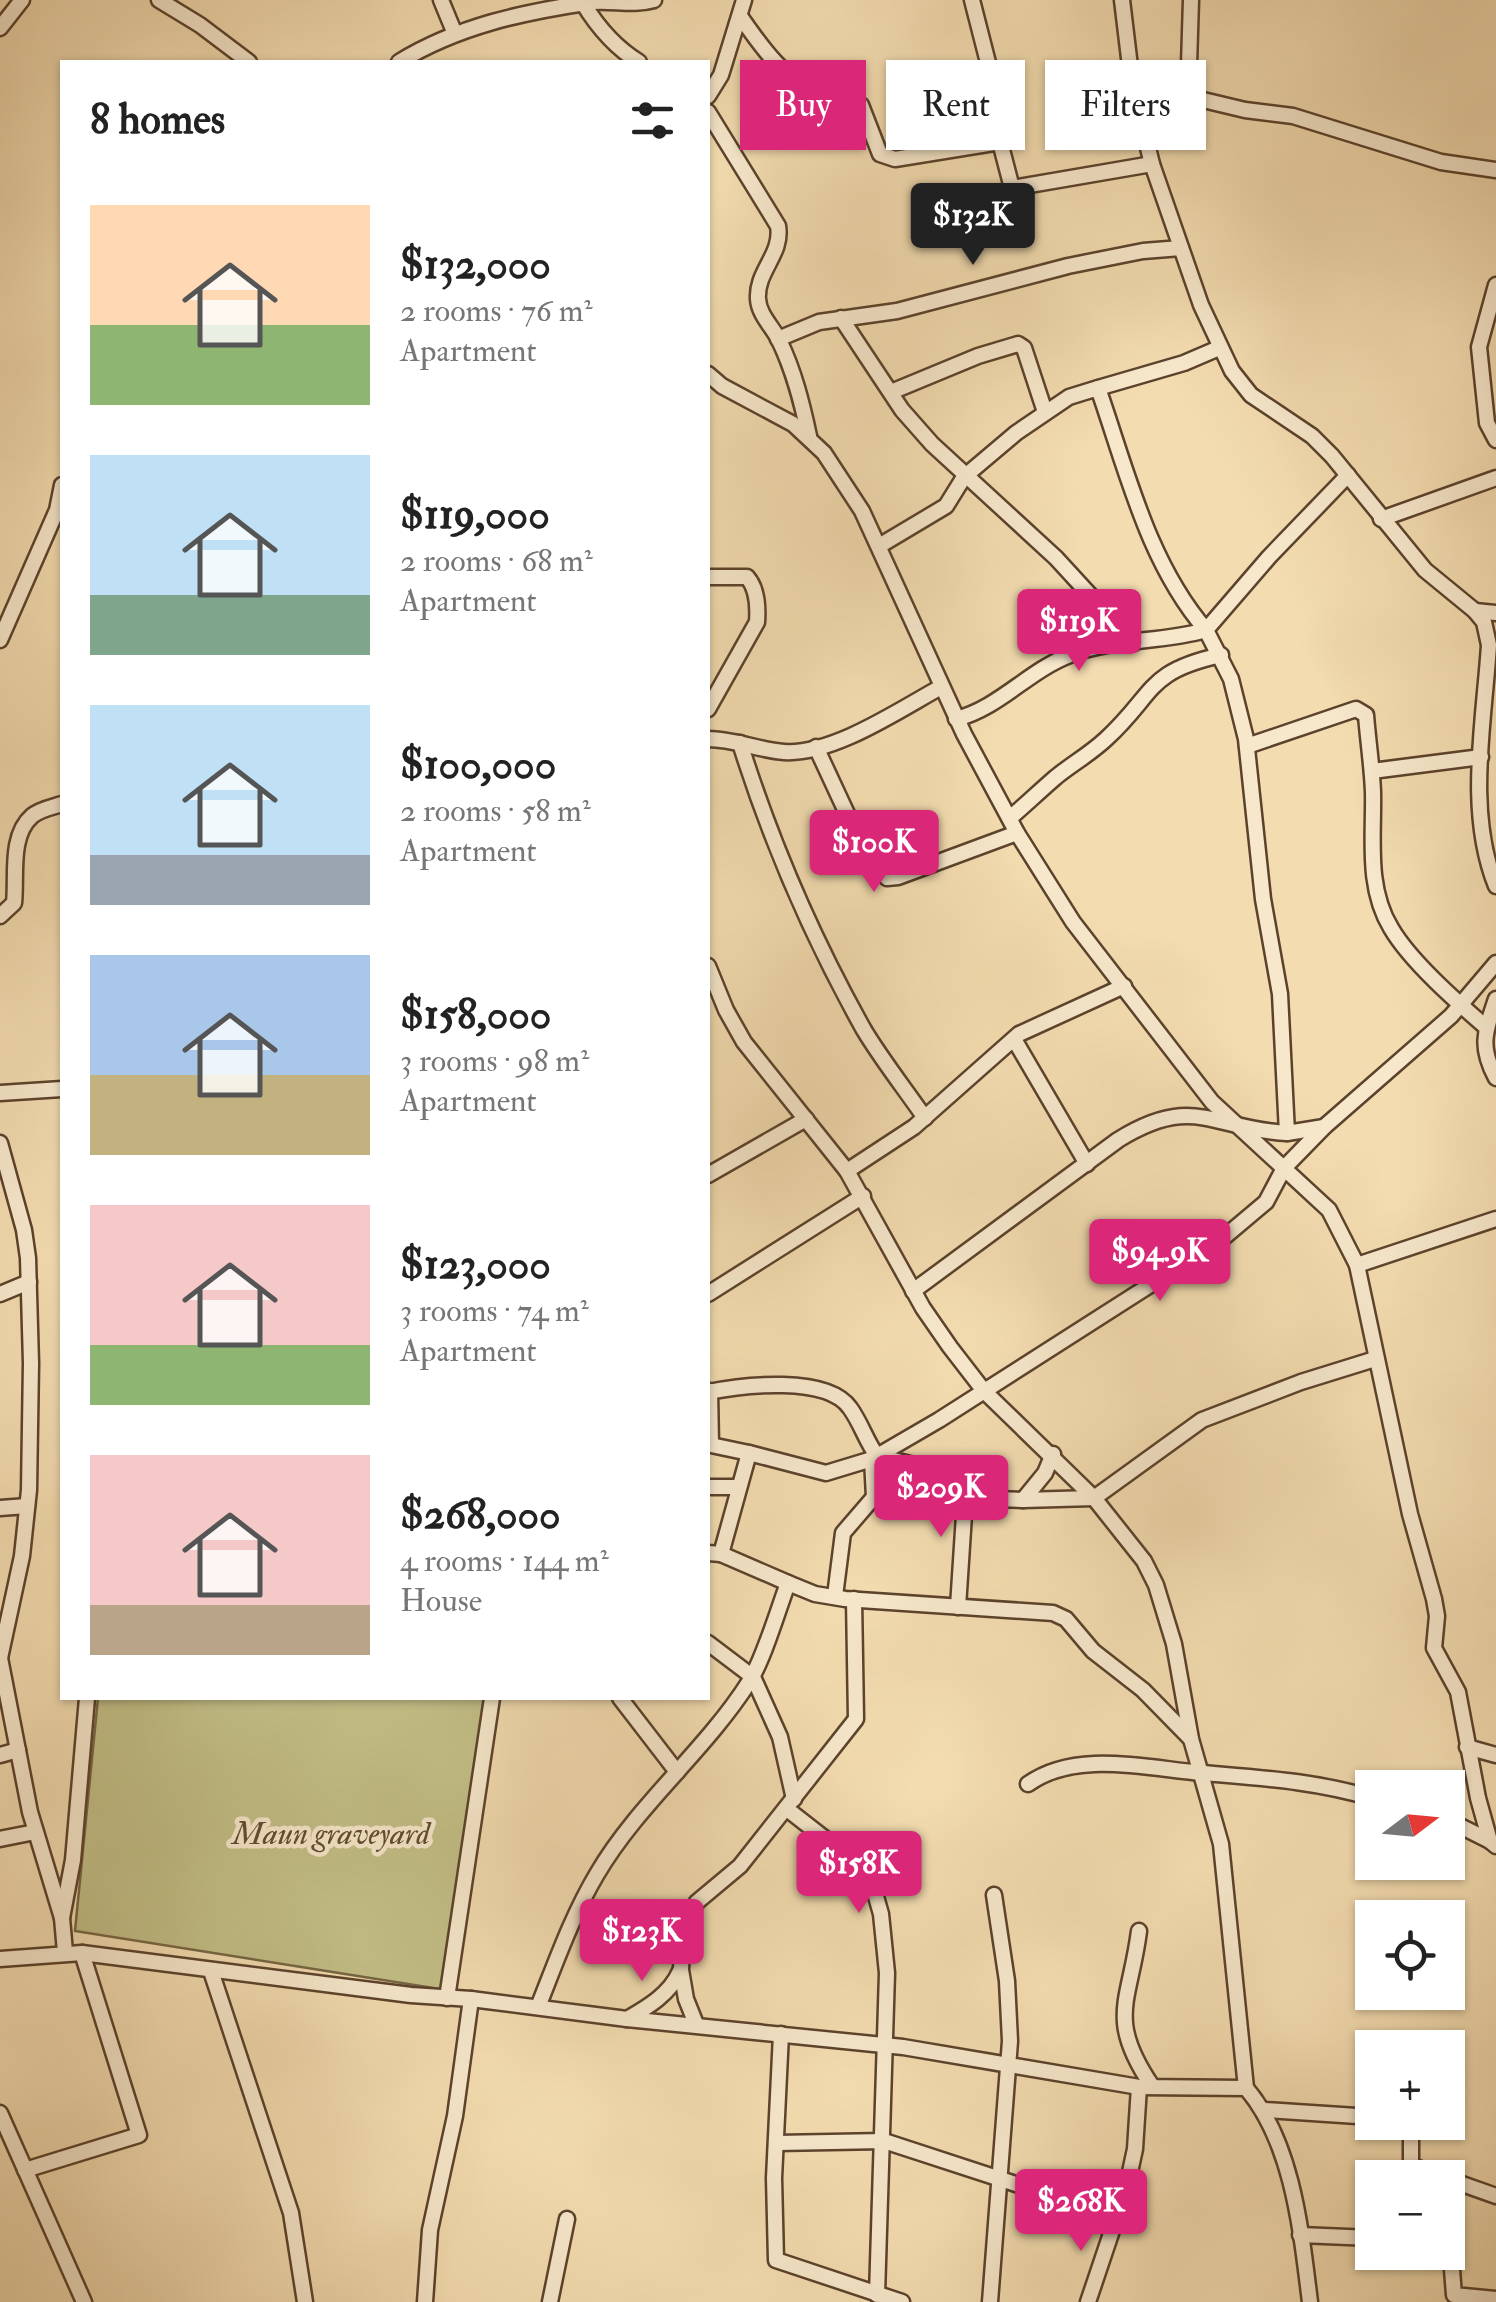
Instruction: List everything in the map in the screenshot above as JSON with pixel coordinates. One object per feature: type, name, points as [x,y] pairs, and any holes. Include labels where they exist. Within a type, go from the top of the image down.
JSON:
[{"type":"street","points":[[0,28],[22,0]]},
{"type":"street","points":[[159,0],[246,60]]},
{"type":"street","points":[[441,0],[455,34]]},
{"type":"street","points":[[402,60],[430,43],[500,18],[598,1],[641,4],[654,0]]},
{"type":"street","points":[[710,93],[721,75],[744,0]]},
{"type":"street","points":[[972,0],[987,60]]},
{"type":"street","points":[[1122,0],[1129,60]]},
{"type":"street","points":[[1189,60],[1191,0]]},
{"type":"street","points":[[583,3],[593,19],[636,60]]},
{"type":"street","points":[[740,16],[765,51],[790,76],[820,94],[860,105],[880,154],[895,159],[951,150]]},
{"type":"street","points":[[1206,101],[1293,116],[1440,162],[1496,170]]},
{"type":"street","points":[[710,115],[778,226],[779,245],[759,284],[758,302],[799,389],[809,436]]},
{"type":"street","points":[[1002,150],[1015,189],[1152,164]]},
{"type":"street","points":[[1149,150],[1181,248],[1220,348],[1238,382],[1312,436],[1424,570],[1484,622],[1489,645],[1480,788],[1484,846],[1496,886]]},
{"type":"street","points":[[778,338],[819,322],[897,311],[1104,258],[1181,248]]},
{"type":"street","points":[[1496,284],[1479,348],[1488,424],[1496,440]]},
{"type":"street","points":[[841,318],[918,428],[964,477],[1056,558],[1134,644]]},
{"type":"street","points":[[891,392],[1018,344],[1024,348],[1045,412]]},
{"type":"street","points":[[879,546],[946,506],[964,477],[1068,396],[1184,363],[1220,348]]},
{"type":"street","points":[[710,376],[809,436],[841,477],[879,546],[956,719],[1014,826],[1073,922],[1196,1083],[1231,1121],[1329,1210],[1357,1265],[1410,1514],[1434,1600],[1434,1648],[1458,1692],[1467,1748],[1493,1844]]},
{"type":"street","points":[[1098,388],[1163,569],[1206,630],[1231,679],[1247,746],[1263,899],[1280,994],[1287,1132]]},
{"type":"street","points":[[956,719],[984,710],[1032,674],[1074,653],[1206,630],[1348,475]]},
{"type":"street","points":[[1381,518],[1496,478]]},
{"type":"street","points":[[0,640],[58,510],[60,497]]},
{"type":"street","points":[[710,576],[747,577],[752,582],[758,622],[710,706]]},
{"type":"street","points":[[0,603],[11,619]]},
{"type":"street","points":[[1475,611],[1496,612]]},
{"type":"street","points":[[816,747],[855,830],[887,878],[898,877],[1014,826],[1059,775],[1108,738],[1154,683],[1189,662],[1221,655]]},
{"type":"street","points":[[710,738],[785,752],[816,747],[858,732],[941,686]]},
{"type":"street","points":[[1247,746],[1362,710],[1366,715],[1372,771],[1372,868],[1378,898],[1391,929],[1460,1006],[1487,1028]]},
{"type":"street","points":[[740,743],[770,832],[821,945],[865,1030],[925,1118]]},
{"type":"street","points":[[1372,771],[1481,757]]},
{"type":"street","points":[[0,916],[14,903],[16,854],[28,820],[35,812],[60,805]]},
{"type":"street","points":[[710,1418],[711,1444],[826,1473],[875,1457],[1222,1239],[1266,1202],[1284,1168],[1324,1126],[1460,1006],[1496,963]]},
{"type":"street","points":[[710,971],[726,1010],[761,1066],[863,1196],[913,1291],[950,1347],[984,1391],[1094,1498],[1144,1561],[1160,1595],[1200,1773],[1221,1844],[1246,2088],[1265,2110],[1285,2166],[1310,2302]]},
{"type":"street","points":[[846,1171],[925,1118],[1014,1039],[1124,986]]},
{"type":"street","points":[[1496,1000],[1484,1041],[1487,1060],[1496,1078]]},
{"type":"street","points":[[710,1006],[726,1010]]},
{"type":"street","points":[[1014,1039],[1087,1164]]},
{"type":"street","points":[[0,1094],[60,1089]]},
{"type":"street","points":[[913,1291],[1131,1132],[1161,1118],[1180,1115],[1287,1132],[1324,1126]]},
{"type":"street","points":[[710,1174],[806,1119]]},
{"type":"street","points":[[0,1143],[24,1230],[30,1282],[31,1380],[22,1556],[0,1658],[35,1832],[62,1918],[65,1952]]},
{"type":"street","points":[[710,1293],[863,1196]]},
{"type":"street","points":[[1357,1265],[1496,1218]]},
{"type":"street","points":[[0,1294],[30,1282]]},
{"type":"street","points":[[875,1457],[968,1478],[996,1499],[1094,1498],[1202,1420],[1301,1382],[1375,1360]]},
{"type":"street","points":[[710,1392],[774,1386],[828,1390],[850,1407],[875,1457],[874,1498],[843,1533],[834,1596]]},
{"type":"street","points":[[749,1453],[714,1553],[815,1594],[1053,1613],[1066,1618],[1093,1651],[1143,1690],[1192,1739]]},
{"type":"street","points":[[1022,1500],[1045,1474],[1053,1454]]},
{"type":"street","points":[[710,1486],[739,1487]]},
{"type":"street","points":[[958,1607],[964,1515],[976,1492],[986,1494]]},
{"type":"street","points":[[0,1508],[27,1506]]},
{"type":"street","points":[[538,2007],[562,1943],[598,1872],[753,1677],[788,1583]]},
{"type":"street","points":[[696,2024],[681,1970],[682,1934],[690,1912],[730,1876],[856,1720],[854,1600]]},
{"type":"street","points":[[710,1645],[753,1677],[780,1737],[790,1804],[871,1879],[881,1914],[886,1946],[884,2141],[877,2295]]},
{"type":"street","points":[[62,1918],[79,1805],[87,1700]]},
{"type":"street","points":[[447,1998],[492,1700]]},
{"type":"street","points":[[622,1700],[677,1772]]},
{"type":"street","points":[[1467,1748],[1496,1755]]},
{"type":"street","points":[[0,1755],[18,1750]]},
{"type":"street","points":[[1028,1784],[1036,1778],[1093,1764],[1287,1779],[1355,1793]]},
{"type":"street","points":[[1465,1829],[1493,1844]]},
{"type":"street","points":[[0,1839],[35,1832]]},
{"type":"street","points":[[990,2302],[1008,2063],[1007,1981],[994,1895]]},
{"type":"street","points":[[1088,2302],[1116,2221],[1146,2087],[1124,2025],[1128,1978],[1139,1932]]},
{"type":"street","points":[[0,1960],[82,1952],[211,1971],[885,2045],[1146,2087],[1246,2088]]},
{"type":"street","points":[[24,2170],[138,2135],[82,1952]]},
{"type":"street","points":[[627,2019],[653,2004],[681,1970]]},
{"type":"street","points":[[211,1971],[291,2213],[304,2302]]},
{"type":"street","points":[[426,2302],[430,2230],[455,2116],[470,1999]]},
{"type":"street","points":[[781,2034],[774,2212],[776,2260],[902,2302]]},
{"type":"street","points":[[1265,2110],[1355,2116]]},
{"type":"street","points":[[0,2113],[84,2302]]},
{"type":"street","points":[[777,2143],[884,2141],[1080,2205],[1116,2221]]},
{"type":"street","points":[[1465,2185],[1496,2196]]},
{"type":"street","points":[[550,2302],[567,2219]]},
{"type":"street","points":[[1300,2235],[1355,2237]]},
{"type":"street","points":[[1452,2270],[1453,2294],[1496,2299]]},
{"type":"green space","name":"Maun graveyard","points":[[98,1700],[489,1700],[446,1990],[75,1931]]}]
